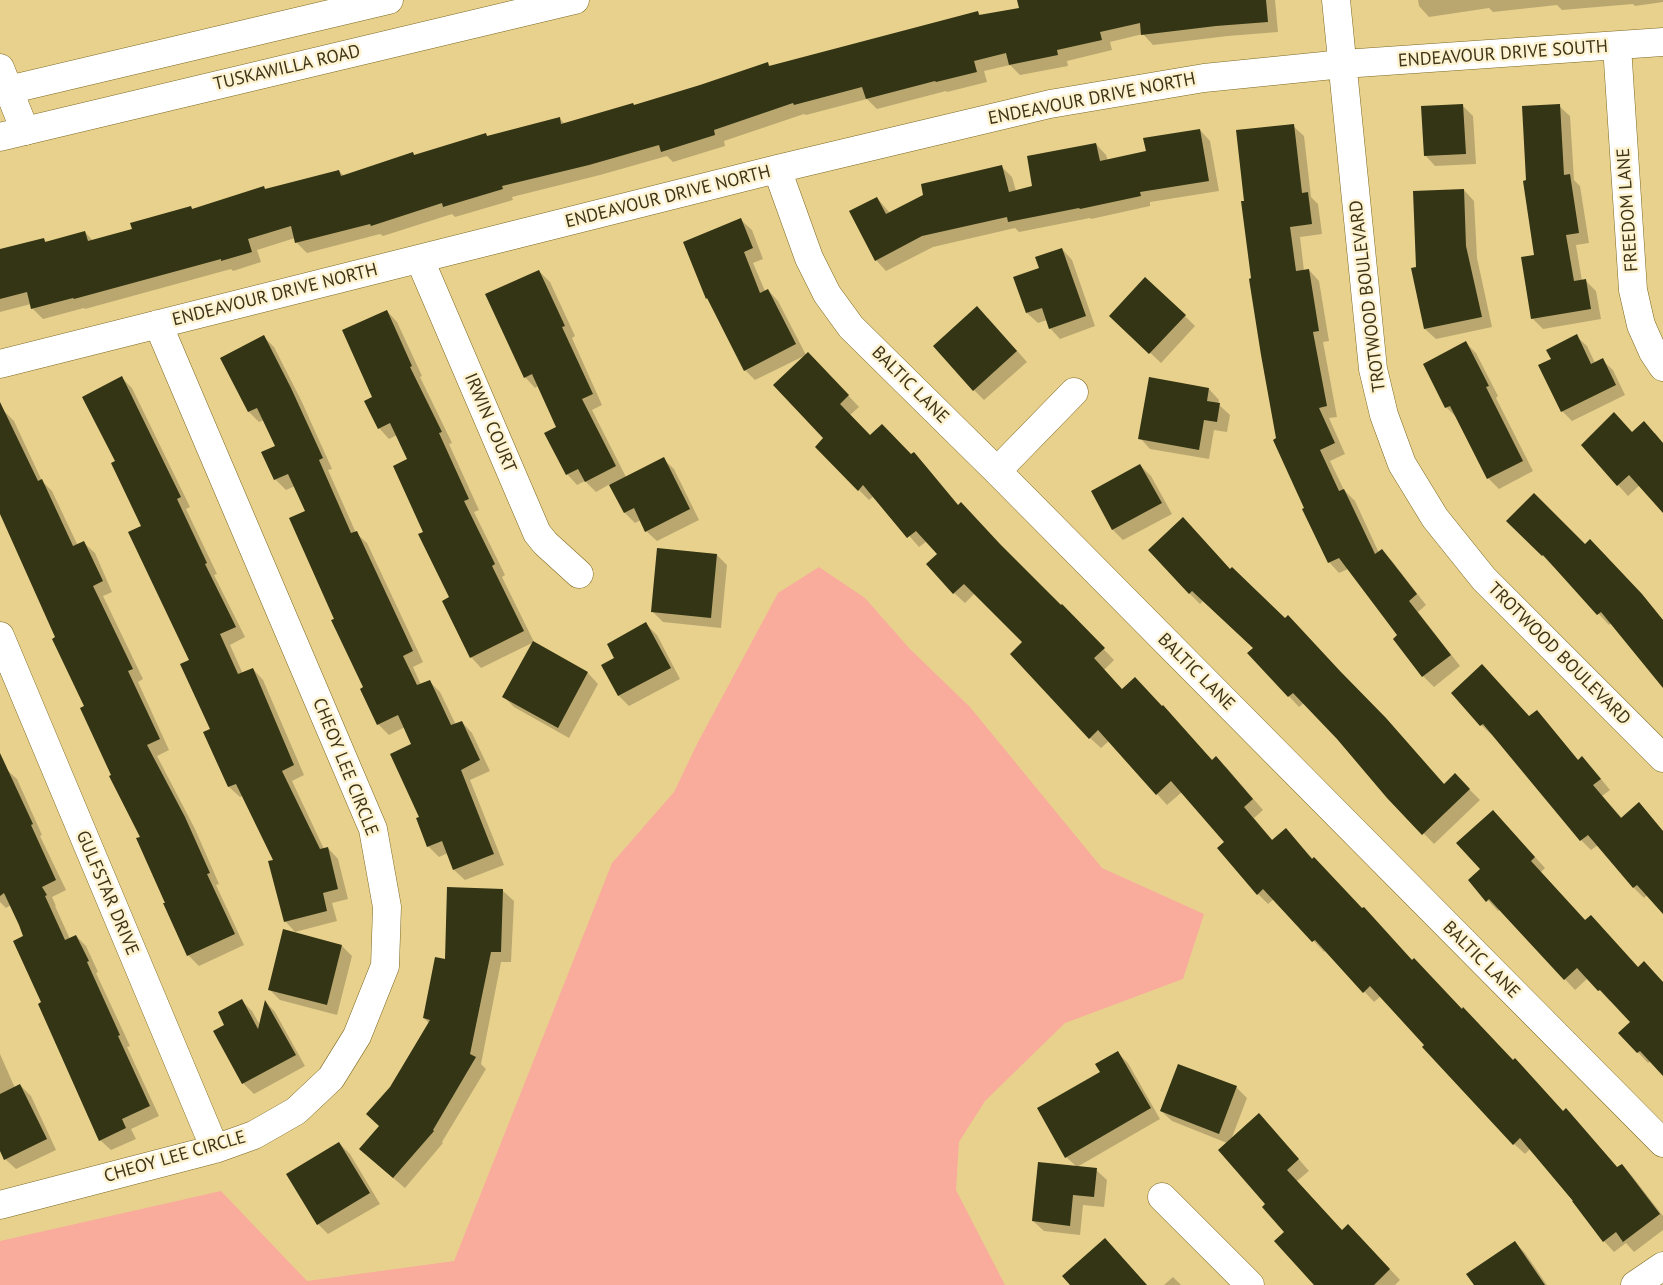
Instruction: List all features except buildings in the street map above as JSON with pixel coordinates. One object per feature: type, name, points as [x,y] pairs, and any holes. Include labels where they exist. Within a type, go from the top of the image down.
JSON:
[{"type":"street","points":[[12,134],[3,83],[389,0]]},
{"type":"street","name":"TUSKAWILLA ROAD","points":[[12,134],[574,0]]},
{"type":"street","name":"TROTWOOD BOULEVARD","points":[[1336,0],[1373,369],[1384,415],[1402,464],[1435,518],[1484,579],[1663,758]]},
{"type":"street","name":"ENDEAVOUR DRIVE SOUTH","points":[[1343,64],[1663,42]]},
{"type":"street","name":"FREEDOM LANE","points":[[1617,46],[1633,290],[1641,325],[1653,352],[1663,367]]},
{"type":"street","name":"ENDEAVOUR DRIVE NORTH","points":[[0,364],[777,169],[1050,104],[1204,78],[1343,64]]},
{"type":"street","name":"BALTIC LANE","points":[[777,169],[809,258],[832,300],[851,327],[997,471],[1663,1143]]},
{"type":"street","name":"IRWIN COURT","points":[[420,260],[537,533],[542,540],[579,574]]},
{"type":"street","name":"CHEOY LEE CIRCLE","points":[[0,1205],[215,1149],[254,1135],[296,1111],[331,1078],[358,1036],[385,966],[388,907],[373,830],[158,324]]},
{"type":"street","points":[[997,471],[1074,392]]},
{"type":"street","name":"GULFSTAR DRIVE","points":[[0,636],[215,1149]]},
{"type":"street","points":[[1162,1198],[1250,1285]]},
{"type":"street","points":[[1635,1285],[1663,1266]]},
{"type":"shaded area","points":[[819,567],[865,598],[910,649],[970,707],[1102,868],[1204,914],[1183,979],[1065,1023],[985,1101],[959,1142],[956,1190],[1005,1285],[0,1285],[0,1241],[221,1191],[307,1281],[454,1261],[612,863],[674,792],[697,744],[778,593]]}]
